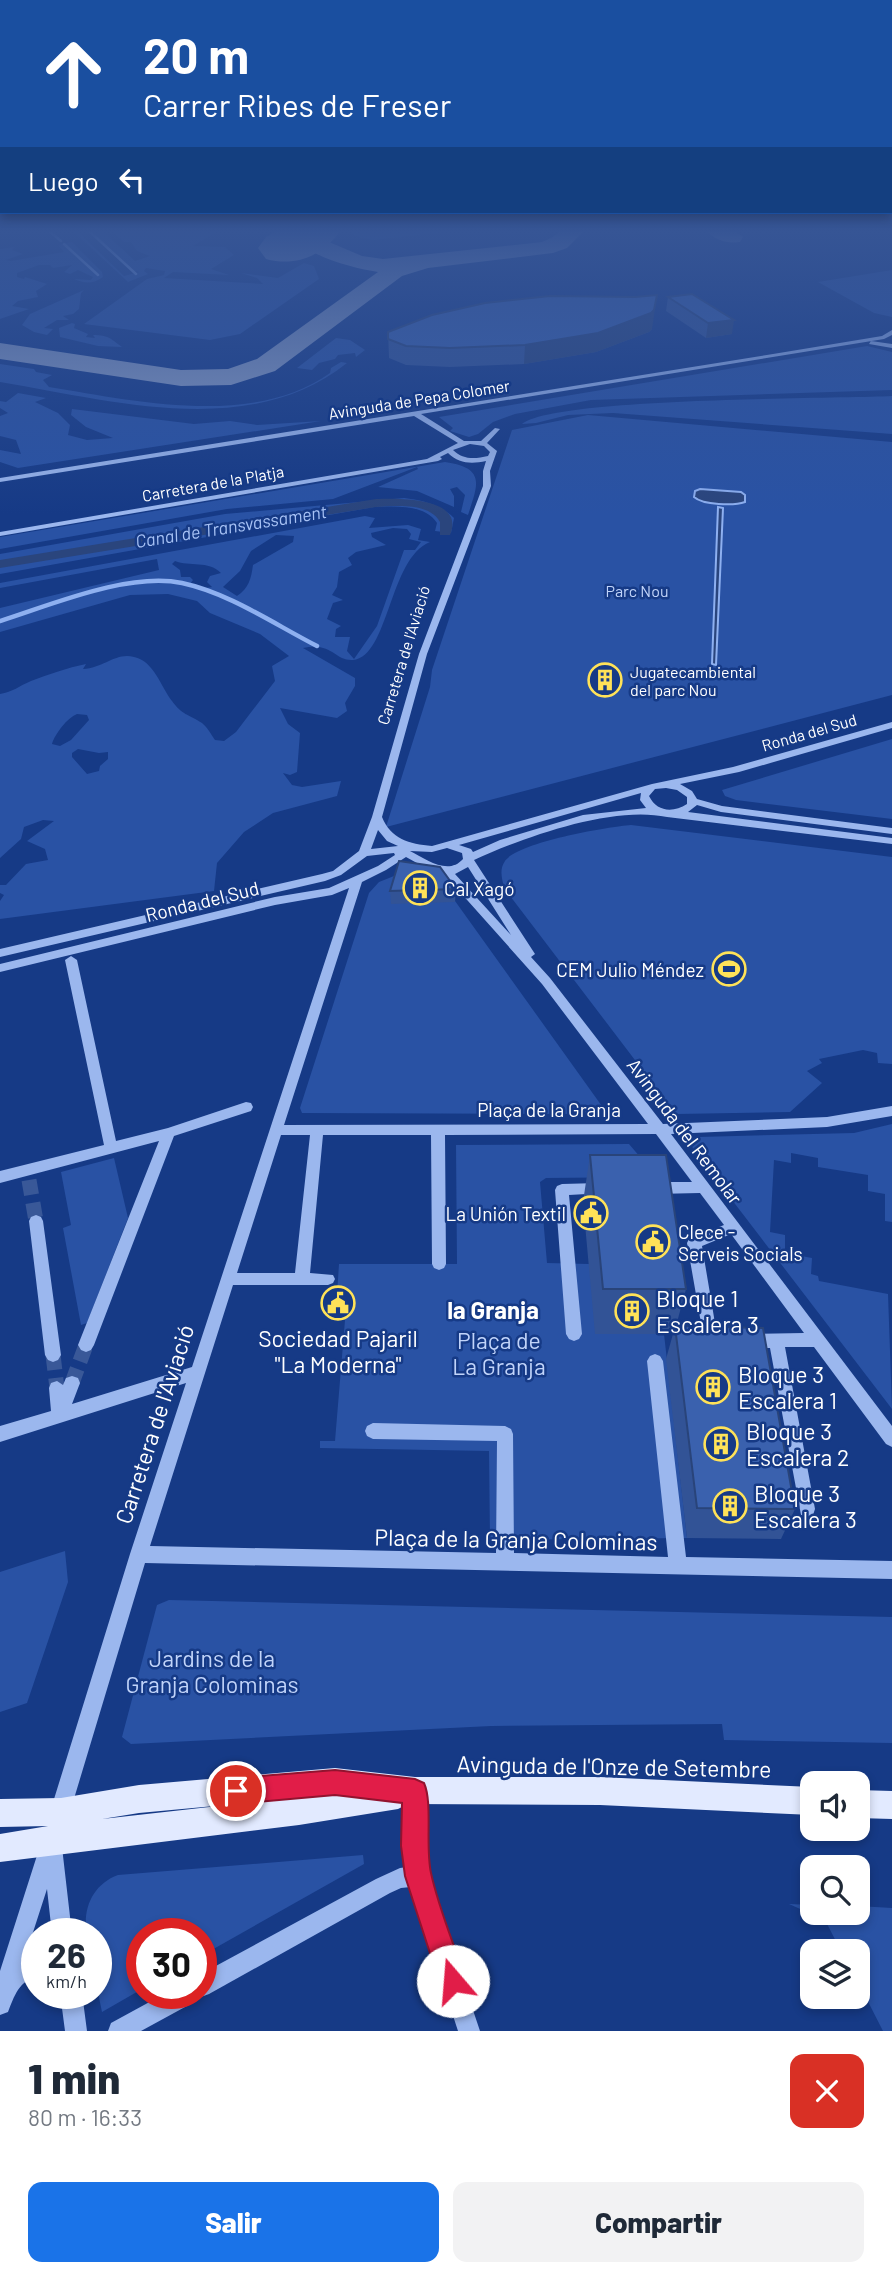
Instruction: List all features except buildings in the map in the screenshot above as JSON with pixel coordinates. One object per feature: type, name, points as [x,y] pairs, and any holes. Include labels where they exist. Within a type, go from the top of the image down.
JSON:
[{"type":"main road","name":"Avinguda de l'Onze de Setembre","points":[[0,1813],[61,1812],[139,1799],[335,1782],[415,1791],[600,1791],[800,1800]]},
{"type":"main road","name":"Avinguda de l'Onze de Setembre","points":[[0,1849],[52,1839],[331,1808],[415,1791]]},
{"type":"main road","points":[[870,1804],[892,1805]]},
{"type":"street","points":[[892,332],[884,337],[892,345]]},
{"type":"street","name":"Avinguda de Pepa Colomer","points":[[2,479],[884,337]]},
{"type":"street","name":"Avinguda de Pepa Colomer","points":[[843,345],[892,345]]},
{"type":"street","points":[[416,414],[462,443],[482,443],[494,451],[489,458]]},
{"type":"street","points":[[482,443],[497,429]]},
{"type":"street","points":[[462,443],[455,456],[485,473]]},
{"type":"street","name":"Carretera de la Platja","points":[[0,534],[430,459],[455,456],[489,458]]},
{"type":"street","name":"Carretera de l'Aviació","points":[[364,853],[424,654],[487,486],[485,473],[489,458]]},
{"type":"street","points":[[0,470],[2,479]]},
{"type":"street","name":"Ronda del Sud","points":[[651,788],[735,770],[892,725]]},
{"type":"street","name":"Ronda del Sud","points":[[671,813],[684,811],[699,786],[735,770]]},
{"type":"street","points":[[663,785],[678,787],[692,799],[721,809],[892,831]]},
{"type":"street","points":[[651,788],[646,792],[645,800],[655,810]]},
{"type":"street","points":[[364,853],[432,849],[651,788]]},
{"type":"street","points":[[377,817],[380,829],[407,851],[447,871],[459,869],[469,859],[504,842],[587,817],[655,810],[892,841]]},
{"type":"street","points":[[445,845],[462,847],[469,859]]},
{"type":"street","points":[[429,863],[428,856],[432,849]]},
{"type":"street","name":"Ronda del Sud","points":[[0,968],[275,901],[332,891],[407,851]]},
{"type":"street","name":"Ronda del Sud","points":[[0,953],[325,877],[337,873],[364,853]]},
{"type":"street","name":"Avinguda del Remolar","points":[[469,859],[546,981]]},
{"type":"street","name":"Avinguda del Remolar","points":[[447,871],[546,981],[892,1439]]},
{"type":"street","name":"Carretera de l'Aviació","points":[[3,1995],[139,1554],[357,879]]},
{"type":"street","points":[[71,960],[111,1148]]},
{"type":"street","points":[[0,1177],[28,1175],[246,1107]]},
{"type":"street","name":"Plaça de la Granja","points":[[275,1129],[660,1129],[827,1122],[892,1111]]},
{"type":"street","points":[[302,1279],[317,1130]]},
{"type":"street","points":[[438,1130],[439,1264]]},
{"type":"street","points":[[86,1345],[169,1133]]},
{"type":"street","points":[[640,1189],[704,1187]]},
{"type":"street","points":[[573,1334],[562,1190],[614,1189]]},
{"type":"street","points":[[36,1221],[52,1355]]},
{"type":"street","points":[[734,1227],[694,1243],[709,1341],[819,1340]]},
{"type":"street","points":[[228,1279],[328,1279]]},
{"type":"street","points":[[776,1341],[807,1509]]},
{"type":"street","points":[[654,1361],[678,1565]]},
{"type":"street","points":[[0,1434],[199,1372]]},
{"type":"street","points":[[59,1416],[65,1385]]},
{"type":"street","points":[[373,1431],[505,1434],[505,1562]]},
{"type":"street","name":"Plaça de la Granja Colominas","points":[[139,1554],[892,1570]]},
{"type":"street","points":[[415,1791],[414,1846],[418,1876],[469,2031]]},
{"type":"street","points":[[52,1839],[60,1918]]},
{"type":"street","points":[[217,1977],[383,1886],[400,1878],[418,1876]]},
{"type":"street","name":"Carretera de l'Aviació","points":[[3,1995],[21,1974]]},
{"type":"street","points":[[73,2009],[76,2031]]},
{"type":"street","points":[[119,2031],[159,2009]]},
{"type":"green space","points":[[22,325],[49,325],[44,328],[53,329],[47,335]]},
{"type":"green space","points":[[75,325],[74,328],[88,334],[86,337],[106,337],[122,347],[98,346],[60,337],[59,328]]},
{"type":"green space","points":[[90,325],[253,325],[240,334],[210,340]]},
{"type":"green space","points":[[336,338],[350,340],[365,350],[356,357],[355,353],[338,355],[335,359],[319,363],[312,370],[297,368]]},
{"type":"green space","points":[[867,346],[892,352],[892,390],[591,400],[515,414],[493,422],[478,434],[469,437],[450,431],[453,428],[439,417]]},
{"type":"green space","points":[[341,362],[347,363],[309,387],[267,401],[224,408],[133,404],[0,382],[0,364],[34,369],[36,372],[52,375],[43,380],[49,387],[156,403],[230,405],[266,400],[299,390],[330,373],[331,368]]},
{"type":"green space","points":[[18,393],[46,398],[35,402],[58,413],[70,425],[68,435],[87,440],[113,438],[86,427],[71,415],[72,409],[194,424],[230,421],[257,425],[321,421],[18,468],[0,462],[0,450],[21,454],[16,440],[0,436],[0,416],[8,413],[0,408],[0,401],[6,402]]},
{"type":"green space","points":[[892,396],[892,434],[613,413],[568,415],[522,424],[545,415],[638,404]]},
{"type":"green space","name":"Parc Nou","points":[[588,415],[892,442],[892,695],[386,827],[430,687],[432,670],[512,430]]},
{"type":"green space","points":[[445,462],[467,468],[476,479],[468,515],[461,512],[465,495],[457,487],[450,489],[454,496],[454,507],[417,491],[378,487],[418,469],[417,467],[333,499],[227,509],[0,549],[0,537]]},
{"type":"green space","points":[[404,498],[431,504],[449,513],[454,518],[451,533],[435,531],[437,523],[425,512],[417,509],[374,507],[0,574],[0,554],[225,514]]},
{"type":"green space","points":[[365,516],[375,518],[369,528],[408,525],[421,529],[418,540],[430,542],[416,552],[406,567],[382,626],[365,655],[353,660],[347,660],[321,647],[303,648],[355,678],[355,686],[345,703],[347,711],[337,718],[280,708],[288,724],[300,733],[297,772],[290,775],[283,773],[292,785],[302,787],[341,781],[337,796],[273,813],[244,832],[217,863],[214,891],[0,919],[0,901],[4,895],[0,893],[0,885],[6,885],[26,864],[48,860],[45,849],[27,841],[54,821],[43,820],[24,827],[21,839],[0,858],[0,694],[72,667],[86,664],[83,669],[90,668],[121,657],[134,657],[141,659],[152,669],[179,709],[202,723],[215,740],[224,741],[236,732],[275,681],[272,666],[289,656],[260,634],[210,613],[197,601],[168,594],[130,595],[0,632],[0,608],[159,570],[157,559],[0,588],[0,583]],"holes":[[[393,528],[407,529],[411,534],[409,539],[421,542],[415,550],[404,550],[377,626],[354,659],[347,651],[350,637],[335,637],[336,629],[341,626],[327,619],[333,603],[343,600],[332,595],[337,587],[339,572],[352,565],[348,558],[356,552],[386,545],[372,537],[371,533]],[[276,535],[294,536],[293,542],[253,565],[249,583],[237,596],[223,587],[240,571],[251,551]],[[175,561],[205,565],[221,573],[210,576],[207,582],[212,587],[200,589],[190,584],[193,580],[190,577],[181,577],[180,570],[172,564]],[[77,714],[87,715],[89,720],[71,740],[60,746],[52,744],[69,719]],[[78,749],[108,752],[108,759],[100,766],[99,771],[87,774],[72,757],[72,753]]]},
{"type":"green space","points":[[892,739],[892,819],[736,800],[725,796],[722,790]]},
{"type":"green space","name":"CEM Julio Méndez","points":[[631,825],[892,857],[892,1064],[878,1063],[877,1053],[863,1050],[819,1059],[822,1063],[807,1071],[822,1083],[790,1112],[676,1114],[504,888],[502,877],[505,861],[527,848],[564,837]]},
{"type":"green space","points":[[399,874],[440,880],[604,1109],[599,1114],[302,1113],[300,1108],[369,893],[379,882]]},
{"type":"green space","points":[[892,1124],[892,1222],[885,1221],[885,1194],[868,1191],[868,1175],[818,1167],[818,1158],[791,1153],[791,1163],[774,1160],[770,1232],[785,1235],[785,1253],[812,1258],[811,1274],[818,1276],[819,1281],[888,1294],[892,1409],[693,1149],[691,1141],[698,1137],[854,1133]]},
{"type":"green space","name":"Plaça de La Granja","points":[[629,1144],[652,1171],[649,1177],[546,1178],[540,1182],[547,1263],[589,1264],[664,1334],[687,1538],[490,1540],[489,1451],[320,1448],[320,1441],[335,1441],[347,1296],[337,1295],[339,1264],[457,1264],[456,1145]]},
{"type":"green space","points":[[114,1158],[128,1218],[87,1323],[81,1325],[63,1228],[71,1225],[61,1172]]},
{"type":"green space","points":[[65,1551],[68,1582],[27,1703],[0,1712],[0,1572]]},
{"type":"green space","name":"Jardins de la Granja Colominas","points":[[169,1600],[892,1617],[892,1743],[724,1740],[722,1724],[491,1726],[131,1744],[122,1737],[157,1605]]},
{"type":"green space","points":[[363,1855],[364,1864],[217,1947],[217,1918],[126,1918],[126,1998],[112,2006],[112,1918],[86,1918],[86,1915],[96,1891],[102,1884],[118,1875]]},
{"type":"green space","points":[[870,1907],[892,1908],[892,2031],[883,2031],[870,2006],[870,1939],[835,1939],[828,1925],[870,1925]]},
{"type":"shaded area","points":[[700,489],[741,492],[745,495],[745,502],[704,502],[694,497],[695,491]]},
{"type":"shaded area","points":[[718,507],[723,508],[716,665],[712,664]]},
{"type":"waterway","name":"Canal de Transvassament","points":[[0,564],[376,503],[409,503],[434,508],[447,522],[445,532]]},
{"type":"waterway","points":[[0,621],[114,586],[161,581],[182,583],[217,594],[317,646]]},
{"type":"taxiway","points":[[0,351],[181,378],[231,377],[266,365],[321,325]]},
{"type":"tunnel","points":[[29,1180],[36,1221]]},
{"type":"tunnel","points":[[72,1383],[86,1345]]},
{"type":"tunnel","points":[[53,1355],[57,1388]]},
{"type":"place","name":"Jugatecambiental del parc Nou","points":[[605,680]]},
{"type":"place","name":"Cal Xagó","points":[[420,888]]},
{"type":"place","name":"CEM Julio Méndez","points":[[729,969]]},
{"type":"place","name":"La Unión Textil","points":[[591,1213]]},
{"type":"place","name":"Clece - Serveis Socials","points":[[653,1242]]},
{"type":"place","name":"Sociedad Pajaril \"La Moderna\"","points":[[338,1303]]},
{"type":"place","name":"Bloque 1 Escalera 3","points":[[632,1311]]},
{"type":"place","name":"Bloque 3 Escalera 1","points":[[713,1387]]},
{"type":"place","name":"Bloque 3 Escalera 2","points":[[721,1444]]},
{"type":"place","name":"Bloque 3 Escalera 3","points":[[730,1506]]},
{"type":"district","name":"la Granja","points":[[493,1309]]},
{"type":"route","points":[[236,1791],[335,1782],[415,1791],[414,1846],[418,1876],[453,1981]]}]
